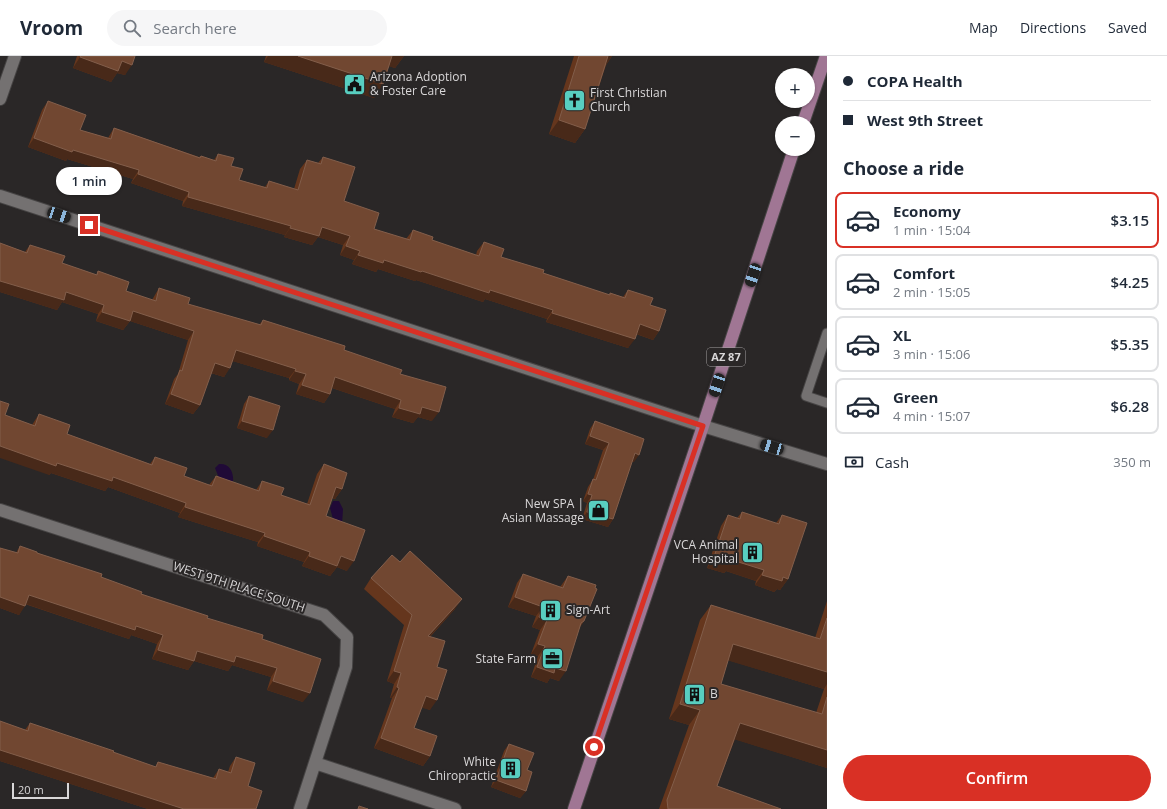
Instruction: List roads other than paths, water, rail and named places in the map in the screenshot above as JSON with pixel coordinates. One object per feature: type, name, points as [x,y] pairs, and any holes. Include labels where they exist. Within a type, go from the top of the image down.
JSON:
[{"type":"main road","points":[[805,116],[826,56]]},
{"type":"main road","name":"AZ 87","points":[[574,809],[703,426],[792,156]]},
{"type":"street","points":[[0,99],[15,56]]},
{"type":"street","points":[[0,196],[703,426],[827,464]]},
{"type":"street","name":"WEST 9TH PLACE SOUTH","points":[[0,510],[324,615],[347,637],[346,667],[300,809]]},
{"type":"street","points":[[315,763],[455,809]]},
{"type":"lane","points":[[827,333],[806,396],[827,403]]},
{"type":"place","name":"Arizona Adoption & Foster Care","points":[[355,84]]},
{"type":"place","name":"First Christian Church","points":[[574,100]]},
{"type":"place","name":"New SPA | Asian Massage","points":[[599,511]]},
{"type":"place","name":"VCA Animal Hospital","points":[[753,552]]},
{"type":"place","name":"Sign-Art","points":[[551,610]]},
{"type":"place","name":"State Farm","points":[[552,659]]},
{"type":"place","name":"B","points":[[695,694]]},
{"type":"place","name":"White Chiropractic","points":[[511,769]]}]
